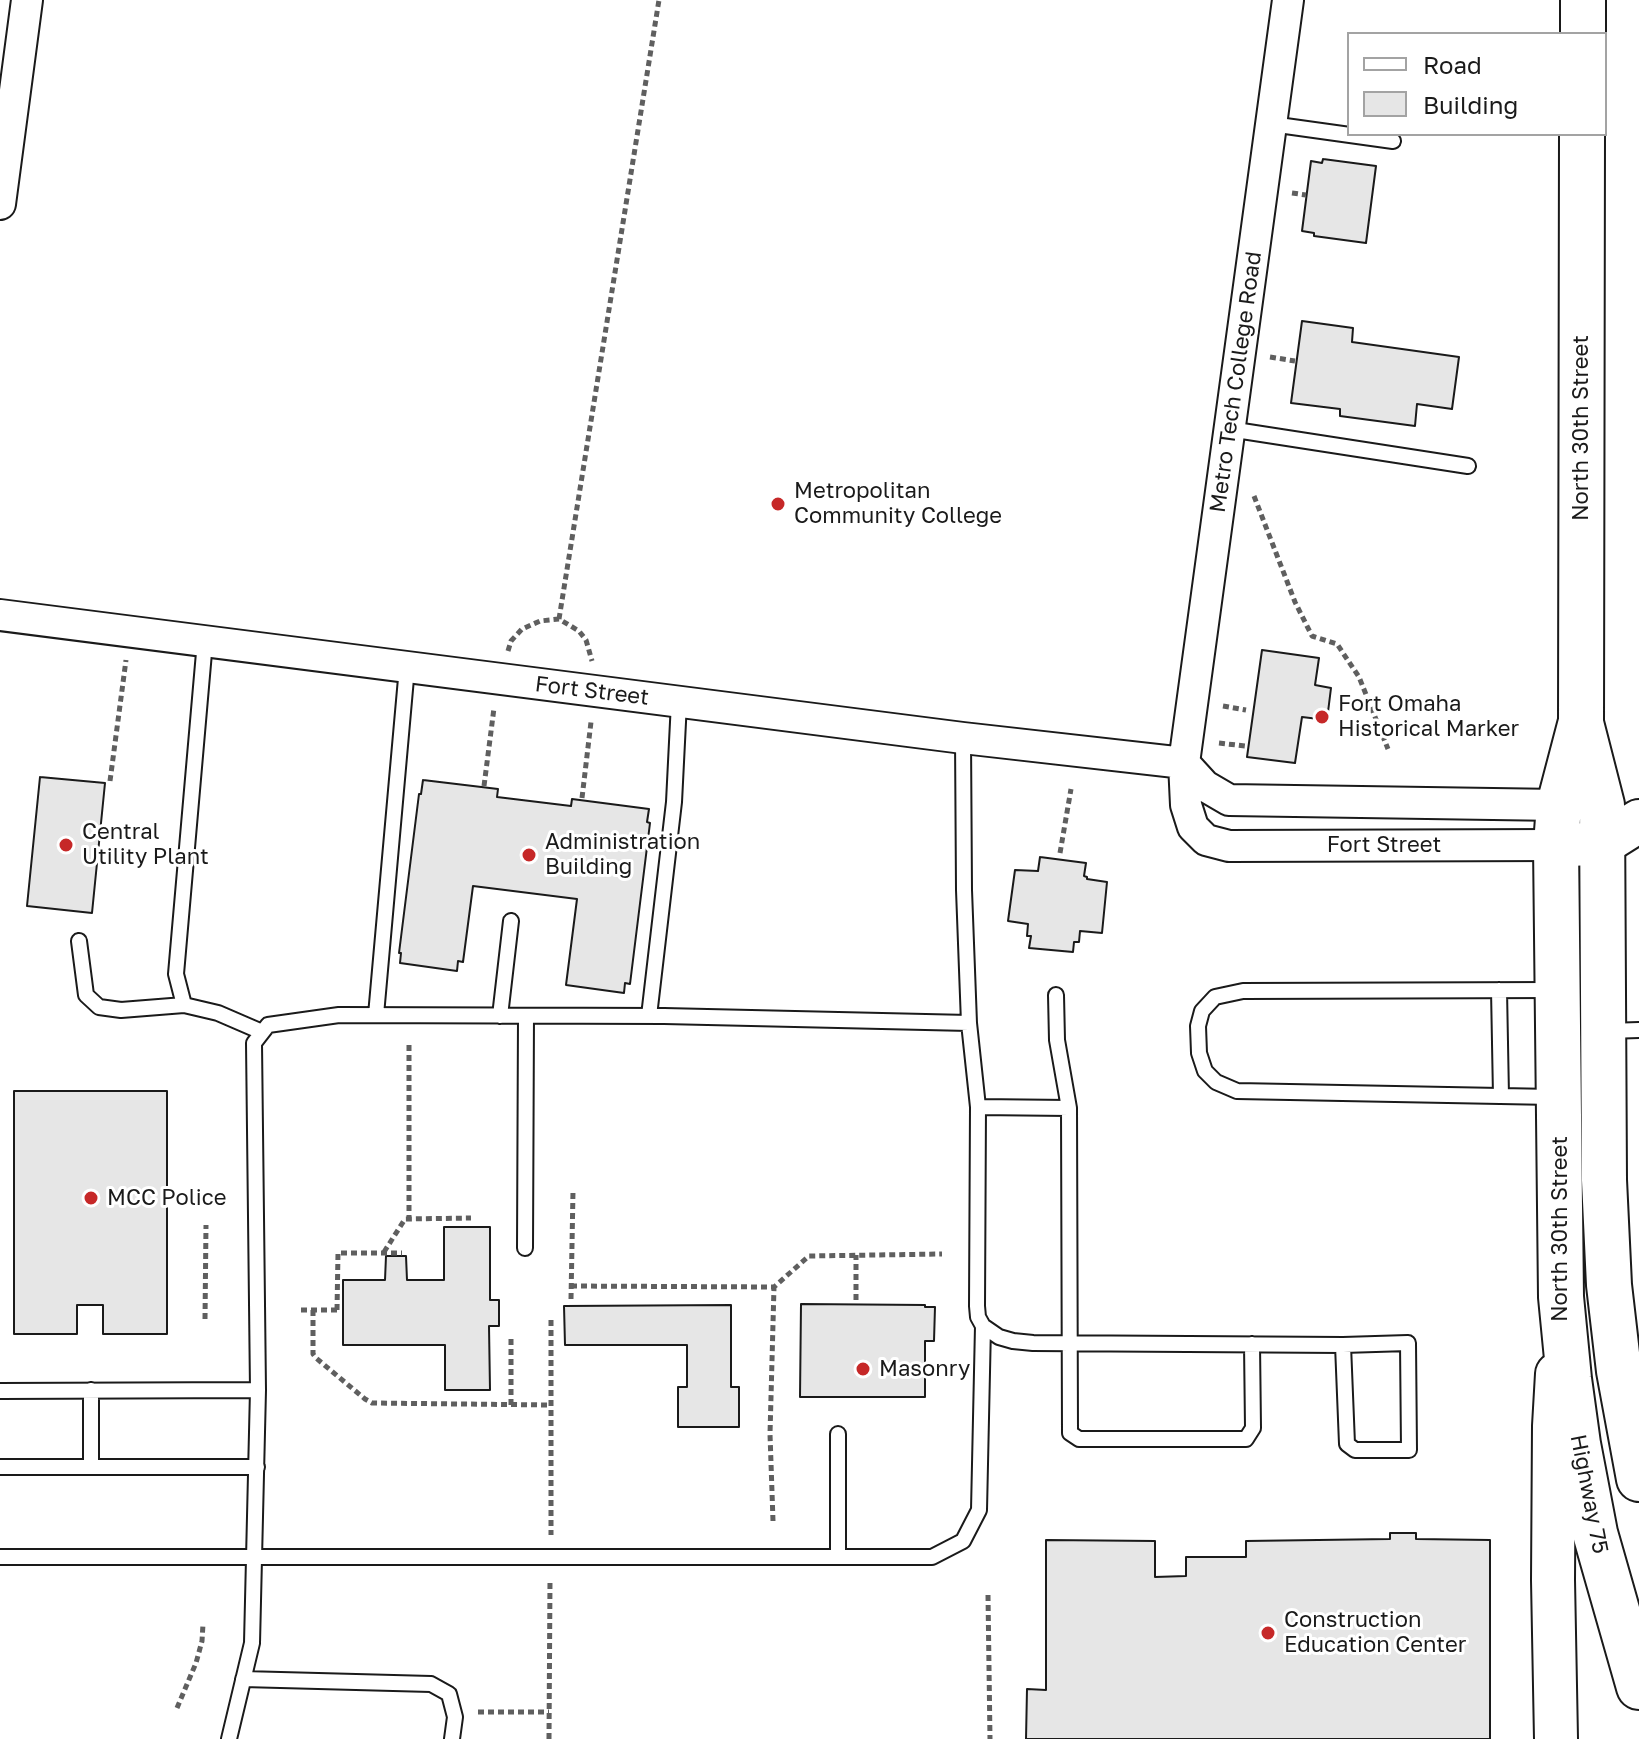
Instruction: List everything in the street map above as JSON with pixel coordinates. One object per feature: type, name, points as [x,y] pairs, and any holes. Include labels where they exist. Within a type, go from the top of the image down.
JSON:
[{"type":"highway","points":[[1583,0],[1583,32]]},
{"type":"highway","name":"North 30th Street","points":[[1561,1297],[1557,825],[1581,723],[1582,136]]},
{"type":"highway","name":"North 30th Street","points":[[1581,723],[1621,822],[1622,1031],[1604,1180],[1609,1285],[1619,1371],[1639,1479]]},
{"type":"highway","name":"Highway 75","points":[[1561,1297],[1578,1444],[1595,1533],[1639,1687]]},
{"type":"main road","name":"Fort Street","points":[[1557,825],[1621,822]]},
{"type":"main road","name":"North 30th Street","points":[[1556,1739],[1553,1488],[1561,1297]]},
{"type":"street","points":[[0,204],[27,0]]},
{"type":"street","name":"Metro Tech College Road","points":[[1184,763],[1288,0]]},
{"type":"street","name":"Fort Street","points":[[0,615],[963,738],[1184,763],[1205,786],[1229,800],[1557,825]]},
{"type":"street","name":"Fort Street","points":[[1184,763],[1186,805],[1193,827],[1206,840],[1229,846],[1557,825]]},
{"type":"lane","points":[[1271,124],[1347,135]]},
{"type":"lane","points":[[1357,136],[1393,141]]},
{"type":"lane","points":[[1229,429],[1468,466]]},
{"type":"lane","points":[[184,1005],[176,974],[205,641]]},
{"type":"lane","points":[[376,1015],[407,667]]},
{"type":"lane","points":[[649,1016],[674,802],[679,702]]},
{"type":"lane","points":[[963,738],[969,1023],[978,1107],[977,1306],[983,1326],[999,1337],[1033,1343],[1408,1343],[1409,1450],[1355,1450],[1347,1444],[1343,1345]]},
{"type":"lane","points":[[500,1016],[511,921]]},
{"type":"lane","points":[[79,941],[86,995],[99,1007],[121,1010],[184,1005],[218,1013],[262,1032]]},
{"type":"lane","points":[[1499,990],[1501,1096]]},
{"type":"lane","points":[[1559,990],[1243,991],[1215,997],[1202,1011],[1198,1026],[1199,1053],[1205,1071],[1216,1082],[1237,1091],[1560,1097]]},
{"type":"lane","points":[[1056,995],[1057,1040],[1069,1108],[1070,1433],[1079,1439],[1246,1439],[1253,1428],[1252,1344]]},
{"type":"lane","points":[[229,1739],[252,1643],[258,1390],[254,1043],[268,1025],[339,1015],[649,1016],[969,1023]]},
{"type":"lane","points":[[525,1248],[526,1016]]},
{"type":"lane","points":[[978,1107],[1069,1108]]},
{"type":"lane","points":[[0,1557],[932,1557],[963,1541],[979,1510],[983,1326]]},
{"type":"lane","points":[[91,1390],[91,1467]]},
{"type":"lane","points":[[0,1391],[258,1390]]},
{"type":"lane","points":[[838,1434],[838,1557]]},
{"type":"lane","points":[[0,1467],[257,1467]]},
{"type":"lane","points":[[243,1679],[431,1684],[449,1694],[455,1717],[452,1739]]},
{"type":"path","points":[[559,619],[659,0]]},
{"type":"path","points":[[1269,357],[1295,361]]},
{"type":"path","points":[[1252,490],[1295,602],[1312,636],[1337,644],[1359,677],[1388,749]]},
{"type":"path","points":[[110,781],[126,659]]},
{"type":"path","points":[[1223,706],[1246,710]]},
{"type":"path","points":[[582,798],[591,722]]},
{"type":"path","points":[[1218,743],[1245,746]]},
{"type":"path","points":[[1060,853],[1071,789]]},
{"type":"path","points":[[409,1045],[409,1219]]},
{"type":"path","points":[[571,1299],[573,1191]]},
{"type":"path","points":[[383,1253],[405,1219],[471,1218]]},
{"type":"path","points":[[205,1319],[206,1225]]},
{"type":"path","points":[[301,1310],[339,1310],[338,1253],[402,1253]]},
{"type":"path","points":[[571,1286],[774,1287],[809,1256],[942,1254]]},
{"type":"path","points":[[856,1255],[856,1300]]},
{"type":"path","points":[[773,1521],[770,1434],[774,1287]]},
{"type":"path","points":[[313,1310],[313,1354],[372,1403],[551,1405]]},
{"type":"path","points":[[549,1739],[551,1320]]},
{"type":"path","points":[[511,1339],[511,1405]]},
{"type":"path","points":[[988,1595],[990,1739]]},
{"type":"path","points":[[177,1708],[196,1663],[203,1624]]},
{"type":"path","points":[[453,1711],[549,1712]]},
{"type":"building","points":[[1323,159],[1376,166],[1366,243],[1314,236],[1314,233],[1302,231],[1311,161],[1322,163]]},
{"type":"building","points":[[1302,321],[1353,328],[1352,342],[1459,357],[1452,409],[1417,404],[1415,426],[1340,416],[1340,409],[1291,403]]},
{"type":"building","points":[[1262,650],[1319,658],[1315,685],[1331,688],[1327,720],[1302,717],[1295,763],[1247,757]]},
{"type":"building","name":"Central Utility Plant","points":[[40,777],[105,783],[92,913],[27,906]]},
{"type":"building","name":"Administration Building","points":[[423,780],[498,789],[497,797],[571,806],[572,799],[649,809],[647,822],[650,823],[630,984],[625,983],[624,993],[566,985],[577,899],[473,886],[463,962],[458,961],[457,971],[400,963]]},
{"type":"building","points":[[1040,857],[1086,863],[1084,876],[1087,879],[1107,882],[1102,933],[1080,931],[1079,942],[1074,942],[1073,952],[1029,948],[1031,936],[1027,936],[1028,924],[1008,921],[1015,870],[1038,871]]},
{"type":"building","name":"MCC Police","points":[[14,1091],[167,1091],[167,1334],[103,1334],[103,1305],[77,1305],[77,1334],[14,1334]]},
{"type":"building","points":[[444,1227],[490,1227],[490,1300],[499,1300],[499,1326],[489,1326],[490,1390],[445,1390],[445,1345],[343,1345],[343,1280],[385,1280],[386,1256],[406,1256],[407,1280],[444,1280]]},
{"type":"building","name":"Masonry","points":[[801,1304],[935,1307],[934,1341],[925,1341],[925,1397],[800,1397]]},
{"type":"building","points":[[731,1305],[731,1387],[739,1387],[739,1427],[678,1427],[678,1387],[687,1387],[687,1345],[565,1345],[564,1306]]},
{"type":"building","name":"Construction Education Center","points":[[1390,1533],[1416,1533],[1416,1539],[1490,1540],[1490,1739],[1026,1739],[1027,1689],[1046,1690],[1046,1540],[1155,1541],[1155,1577],[1186,1576],[1186,1557],[1246,1557],[1246,1541],[1390,1539]]},
{"type":"place","name":"Metropolitan Community College","points":[[778,504]]},
{"type":"place","name":"Fort Omaha Historical Marker","points":[[1322,717]]},
{"type":"place","name":"Central Utility Plant","points":[[66,845]]},
{"type":"place","name":"Administration Building","points":[[529,855]]},
{"type":"place","name":"MCC Police","points":[[91,1198]]},
{"type":"place","name":"Masonry","points":[[863,1369]]},
{"type":"place","name":"Construction Education Center","points":[[1268,1633]]}]
